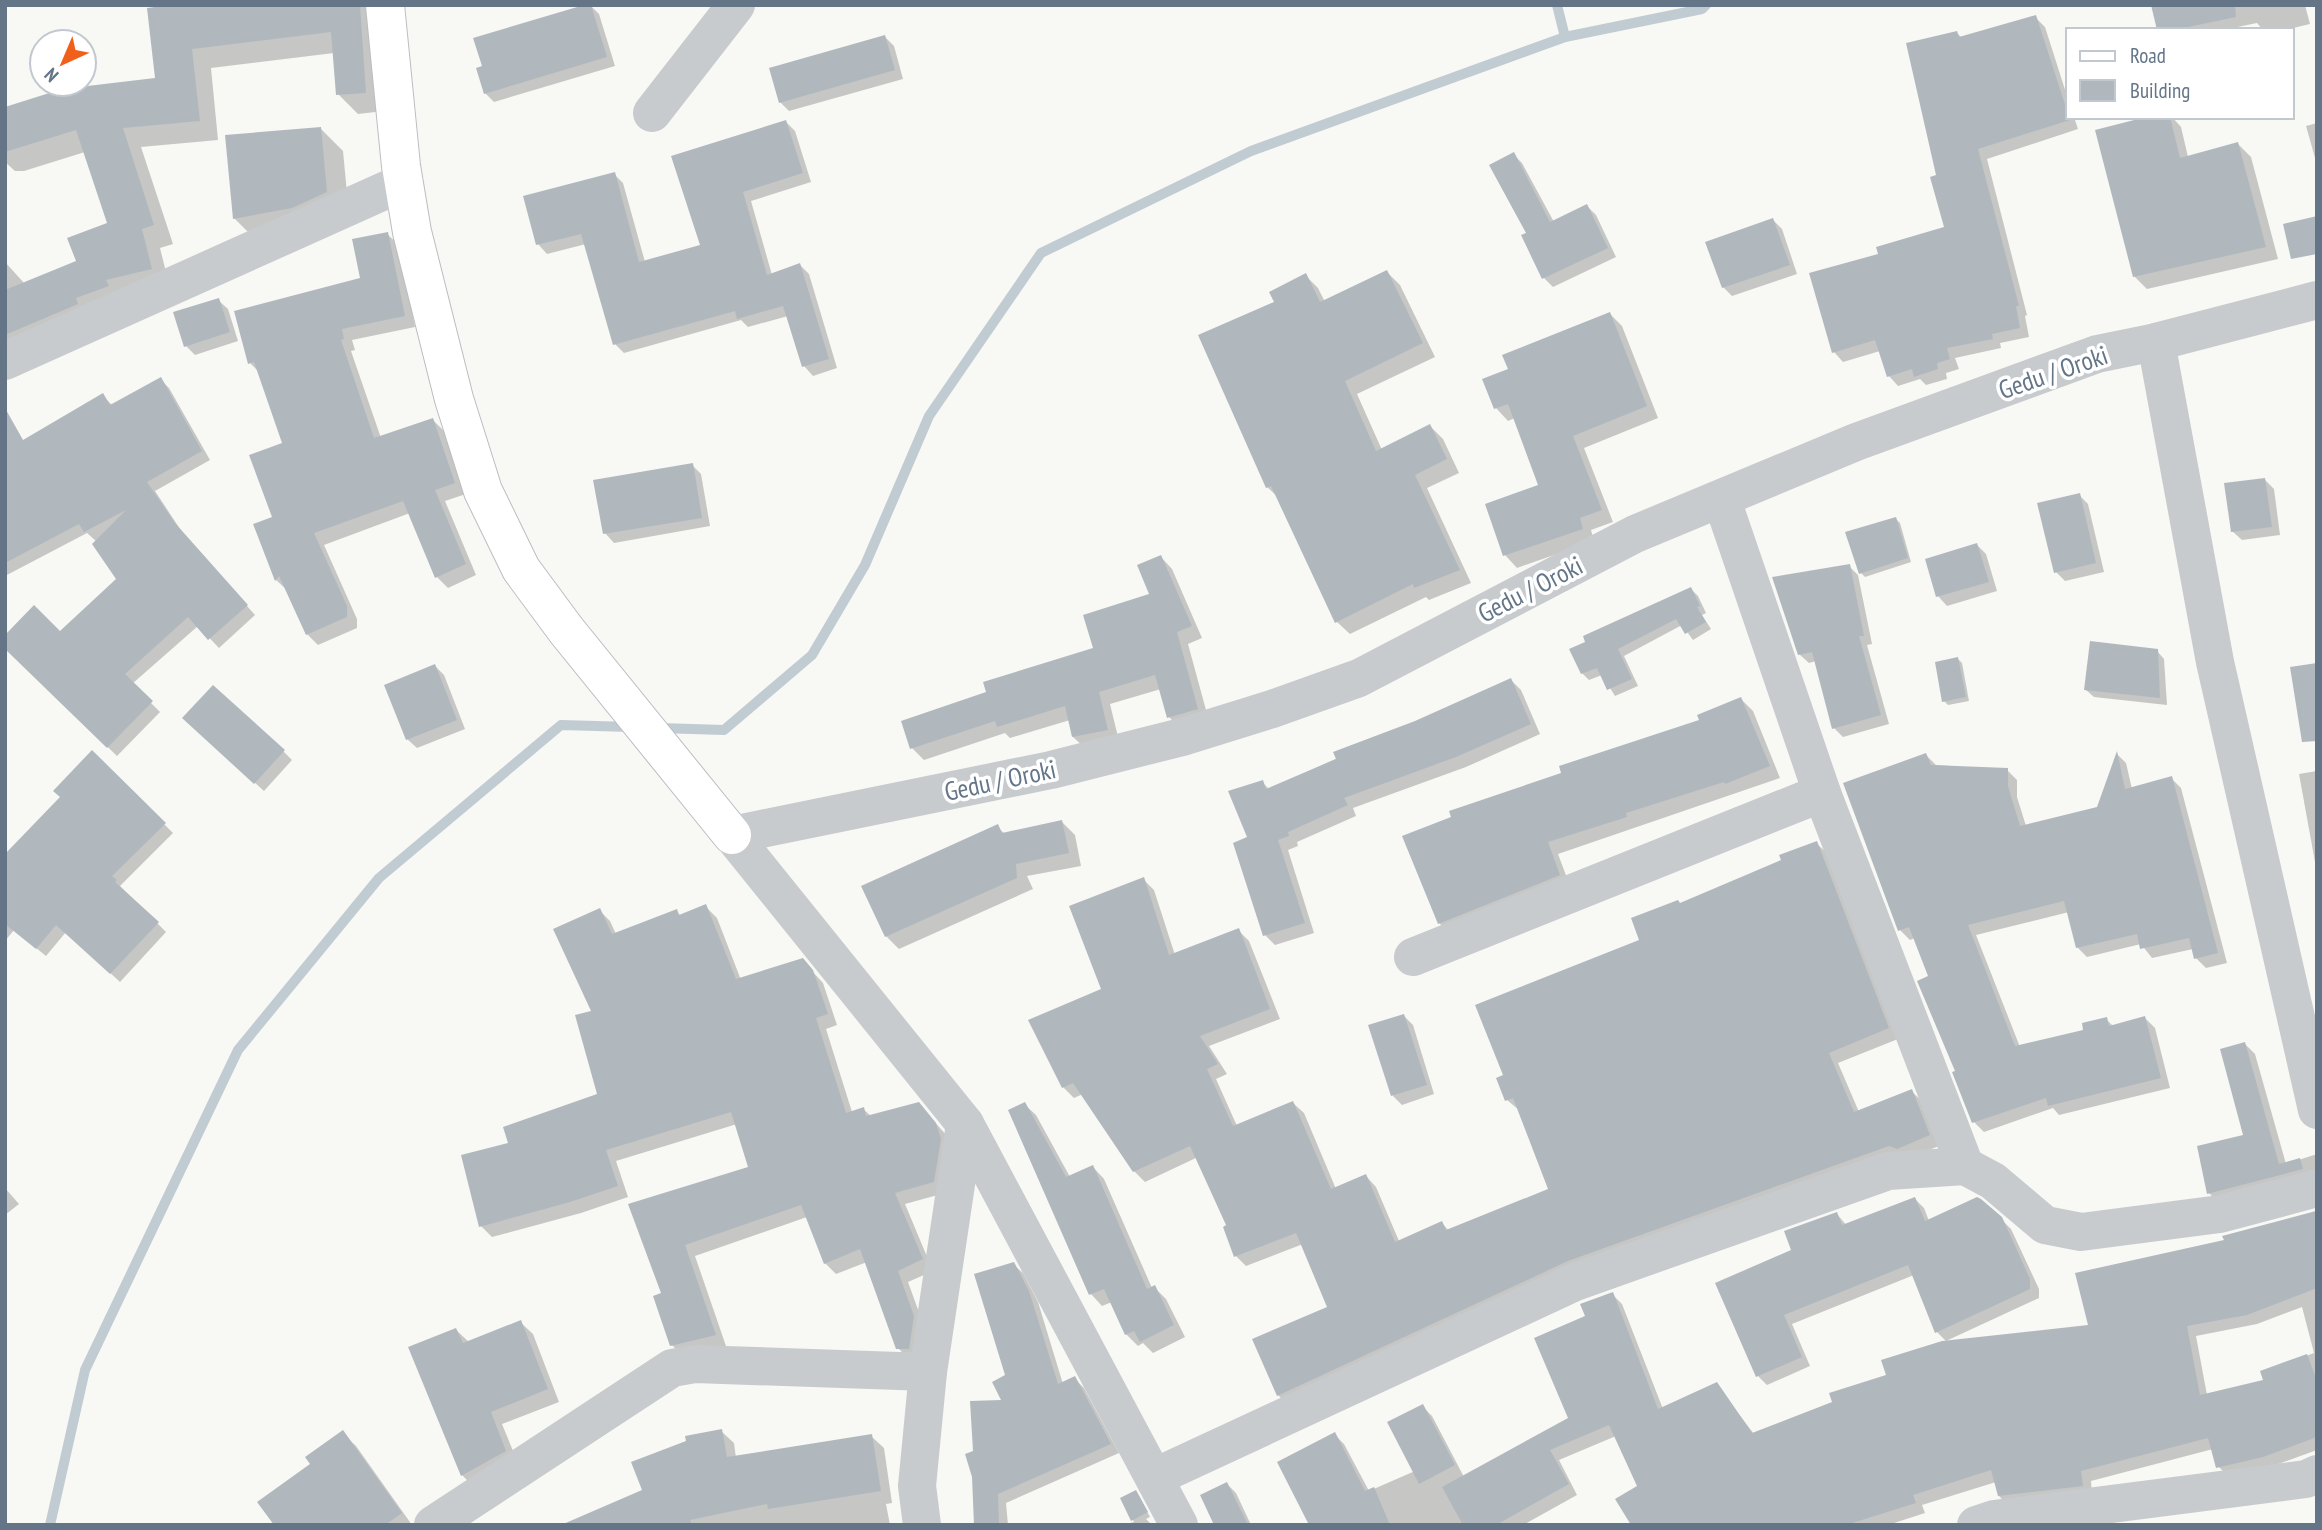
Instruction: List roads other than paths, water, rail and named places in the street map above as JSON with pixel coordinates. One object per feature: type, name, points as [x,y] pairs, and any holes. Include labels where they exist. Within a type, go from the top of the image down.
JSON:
[{"type":"main road","points":[[384,5],[412,232],[454,399],[483,492],[521,569],[566,630],[732,835]]},
{"type":"street","points":[[652,113],[736,5]]},
{"type":"street","points":[[5,362],[404,182]]},
{"type":"street","name":"Gedu / Oroki","points":[[732,835],[1051,770],[1182,737],[1272,709],[1359,678],[1635,534],[1856,442],[2097,354],[2156,342],[2317,300]]},
{"type":"street","points":[[2156,342],[2215,662],[2317,1110]]},
{"type":"street","points":[[1722,500],[1822,793],[1965,1166]]},
{"type":"street","points":[[1413,957],[1822,793]]},
{"type":"street","points":[[732,835],[965,1124],[1179,1525]]},
{"type":"street","points":[[922,1525],[917,1486],[928,1372],[965,1124]]},
{"type":"street","points":[[1155,1477],[1575,1282],[1888,1171],[1965,1166],[1993,1181],[2045,1224],[2081,1232],[2220,1214],[2317,1188]]},
{"type":"street","points":[[444,1521],[672,1368],[695,1364],[928,1372]]},
{"type":"street","points":[[1976,1525],[1994,1519],[2172,1511],[2306,1479],[2317,1474]]},
{"type":"waterway","points":[[1557,5],[1565,37]]},
{"type":"waterway","points":[[660,728],[724,730],[812,655],[865,565],[929,416],[1041,253],[1251,151],[1565,37],[1702,9],[1706,5]]},
{"type":"waterway","points":[[50,1525],[85,1370],[238,1050],[379,878],[561,725],[631,727]]}]
